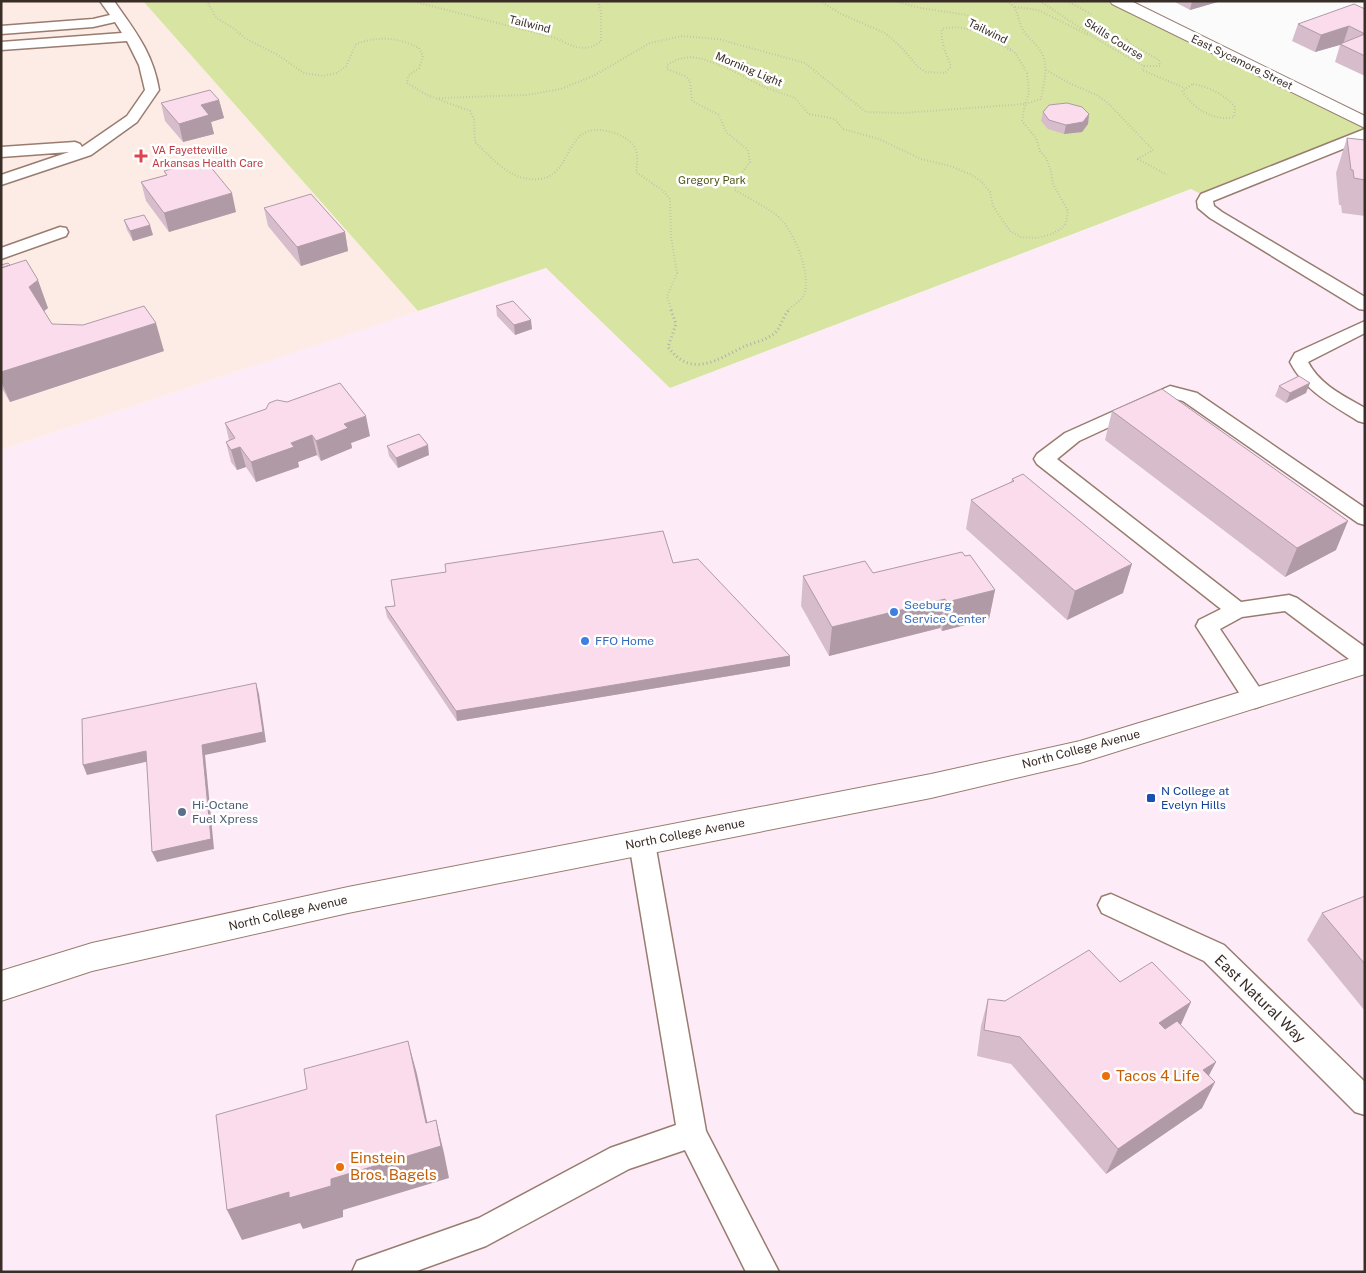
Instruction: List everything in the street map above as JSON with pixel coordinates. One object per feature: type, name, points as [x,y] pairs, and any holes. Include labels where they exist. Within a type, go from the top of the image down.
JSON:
[{"type":"main road","name":"East Sycamore Street","points":[[1118,1],[1365,123]]},
{"type":"main road","name":"North College Avenue","points":[[1,986],[92,957],[348,900],[930,786],[1080,752],[1365,664]]},
{"type":"lane","points":[[1,180],[85,152],[132,119],[152,90],[150,74],[139,45],[107,1]]},
{"type":"lane","points":[[1,30],[93,23],[118,17]]},
{"type":"lane","points":[[1,46],[133,36]]},
{"type":"lane","points":[[1365,134],[1207,197],[1205,201],[1206,208],[1216,215],[1365,305]]},
{"type":"lane","points":[[1,152],[94,145]]},
{"type":"lane","points":[[1,254],[60,232]]},
{"type":"lane","points":[[1365,326],[1302,357],[1299,362],[1303,371],[1314,384],[1365,417]]},
{"type":"lane","points":[[1237,610],[1044,459],[1072,437],[1170,392],[1190,396],[1365,518]]},
{"type":"lane","points":[[1255,699],[1207,626],[1237,610],[1289,603],[1365,659]]},
{"type":"lane","points":[[642,842],[692,1133],[763,1272]]},
{"type":"lane","name":"East Natural Way","points":[[1111,905],[1214,953],[1365,1102]]},
{"type":"lane","points":[[368,1272],[486,1231],[621,1158],[692,1133]]},
{"type":"path","name":"Morning Light","points":[[207,1],[216,18],[233,28],[246,40],[278,56],[304,73],[313,75],[328,75],[340,71],[349,62],[356,44],[363,40],[388,38],[419,48],[424,56],[419,68],[408,76],[407,83],[414,89],[470,111],[475,116],[477,122],[473,137],[475,142],[503,169],[528,179],[539,179],[557,173],[562,168],[571,145],[584,134],[594,132],[613,133],[626,137],[632,142],[638,155],[636,172],[662,190],[670,199],[669,235],[671,254],[677,273],[666,296],[676,324],[668,347],[671,353],[684,362],[695,365],[713,363],[773,335],[779,328],[787,311],[802,297],[806,277],[792,236],[776,215],[735,190],[736,181],[750,162],[748,150],[726,132],[723,121],[719,116],[692,102],[689,78],[671,72],[667,69],[667,65],[676,59],[685,57],[716,63],[764,86],[794,97],[803,102],[809,114],[835,120],[843,129],[879,139],[921,159],[963,170],[981,181],[990,192],[993,206],[1010,231],[1021,236],[1037,238],[1052,234],[1062,228],[1066,223],[1068,212],[1053,184],[1051,170],[1046,158],[1040,151],[1036,138],[1022,121],[1025,104]]},
{"type":"path","name":"Tailwind","points":[[412,1],[556,38],[573,46],[590,48],[598,46],[601,41],[599,30],[603,14],[598,1]]},
{"type":"path","name":"Tailwind","points":[[820,1],[841,14],[884,33],[900,46],[919,68],[931,73],[945,73],[951,67],[941,35],[942,29],[948,26],[968,29],[1016,53]]},
{"type":"path","points":[[895,1],[919,8],[964,14],[981,23],[1016,53],[1021,60],[1029,79],[1030,95],[1025,104]]},
{"type":"path","points":[[436,98],[526,95],[561,90],[592,76],[650,43],[682,36],[718,40],[805,63],[866,112],[902,113],[1025,104],[1041,99],[1046,70],[1044,55],[1022,28],[1021,15],[1007,1]]},
{"type":"path","name":"Skills Course","points":[[1040,1],[1097,39],[1144,66],[1160,66],[1161,63],[1131,44],[1126,37],[1118,33]]},
{"type":"path","name":"Skills Course","points":[[1067,1],[1094,15]]},
{"type":"path","points":[[1014,7],[1038,10],[1097,39]]},
{"type":"path","points":[[1144,66],[1142,70],[1146,73],[1161,77],[1185,88]]},
{"type":"path","points":[[1046,70],[1098,95],[1109,104],[1153,150],[1138,159],[1167,175]]},
{"type":"path","points":[[1193,84],[1202,85],[1228,100],[1235,107],[1234,117],[1223,119],[1216,117],[1190,102],[1182,91],[1185,88],[1193,84]]},
{"type":"shaded area","name":"VA Fayetteville Arkansas Health Care","points":[[1,1],[143,1],[418,311],[1,450]]},
{"type":"shaded area","points":[[1365,134],[1365,1272],[1,1272],[1,450],[546,268],[670,388],[1192,189],[1207,197]]},
{"type":"green space","name":"Gregory Park","points":[[143,1],[1118,1],[1365,123],[1365,134],[1207,197],[1191,189],[670,388],[546,268],[418,311]]},
{"type":"building","points":[[1354,4],[1365,9],[1365,34],[1349,26],[1321,35],[1298,24]]},
{"type":"building","points":[[1365,34],[1365,56],[1340,44]]},
{"type":"building","points":[[210,90],[219,100],[201,105],[209,115],[179,124],[161,103]]},
{"type":"building","points":[[1067,103],[1082,107],[1089,114],[1083,122],[1066,125],[1049,120],[1043,112],[1049,105]]},
{"type":"building","points":[[1347,138],[1365,140],[1365,180],[1354,178],[1353,170],[1351,170]]},
{"type":"building","points":[[205,160],[232,193],[164,213],[141,182],[167,175],[164,171]]},
{"type":"building","points":[[311,194],[345,232],[297,247],[264,208]]},
{"type":"building","points":[[144,215],[150,225],[130,231],[124,220]]},
{"type":"building","points":[[26,260],[38,280],[29,287],[52,324],[83,325],[144,306],[156,323],[1,372],[1,268]]},
{"type":"building","points":[[8,263],[10,265],[1,268],[1,265]]},
{"type":"building","points":[[513,301],[531,320],[514,325],[496,306]]},
{"type":"building","points":[[1299,376],[1310,383],[1290,393],[1279,386]]},
{"type":"building","points":[[340,383],[366,416],[344,424],[348,428],[316,441],[312,435],[291,443],[294,447],[251,462],[240,447],[231,450],[226,442],[235,438],[225,423],[266,409],[269,403],[277,400],[287,402]]},
{"type":"building","points":[[1162,389],[1348,521],[1297,548],[1112,411]]},
{"type":"building","points":[[419,434],[428,445],[396,458],[387,446]]},
{"type":"building","points":[[1023,474],[1132,564],[1075,591],[971,500],[1014,481],[1012,479]]},
{"type":"building","name":"FFO Home","points":[[663,531],[673,563],[698,559],[790,656],[456,711],[385,607],[395,606],[391,580],[446,572],[445,564]]},
{"type":"building","points":[[962,552],[965,556],[970,555],[995,590],[947,602],[945,599],[832,627],[803,576],[865,561],[873,573]]},
{"type":"building","name":"Hi-Octane Fuel Xpress","points":[[256,683],[263,732],[202,745],[211,839],[152,852],[146,751],[83,765],[82,719]]},
{"type":"building","points":[[1365,896],[1365,964],[1322,913]]},
{"type":"building","name":"Tacos 4 Life","points":[[1089,950],[1120,982],[1152,962],[1191,1002],[1159,1023],[1165,1029],[1177,1021],[1216,1062],[1203,1070],[1215,1082],[1118,1149],[1020,1037],[984,1030],[988,999],[1005,1001]]},
{"type":"building","name":"Einstein Bros. Bagels","points":[[408,1041],[426,1123],[436,1120],[441,1146],[331,1179],[331,1186],[289,1198],[289,1192],[227,1210],[216,1115],[307,1089],[304,1069]]},
{"type":"place","name":"VA Fayetteville Arkansas Health Care","points":[[141,156]]},
{"type":"place","name":"Seeburg Service Center","points":[[894,612]]},
{"type":"place","name":"FFO Home","points":[[585,641]]},
{"type":"place","name":"N College at Evelyn Hills","points":[[1151,798]]},
{"type":"place","name":"Hi-Octane Fuel Xpress","points":[[182,812]]},
{"type":"place","name":"Tacos 4 Life","points":[[1106,1076]]},
{"type":"place","name":"Einstein Bros. Bagels","points":[[340,1167]]}]
